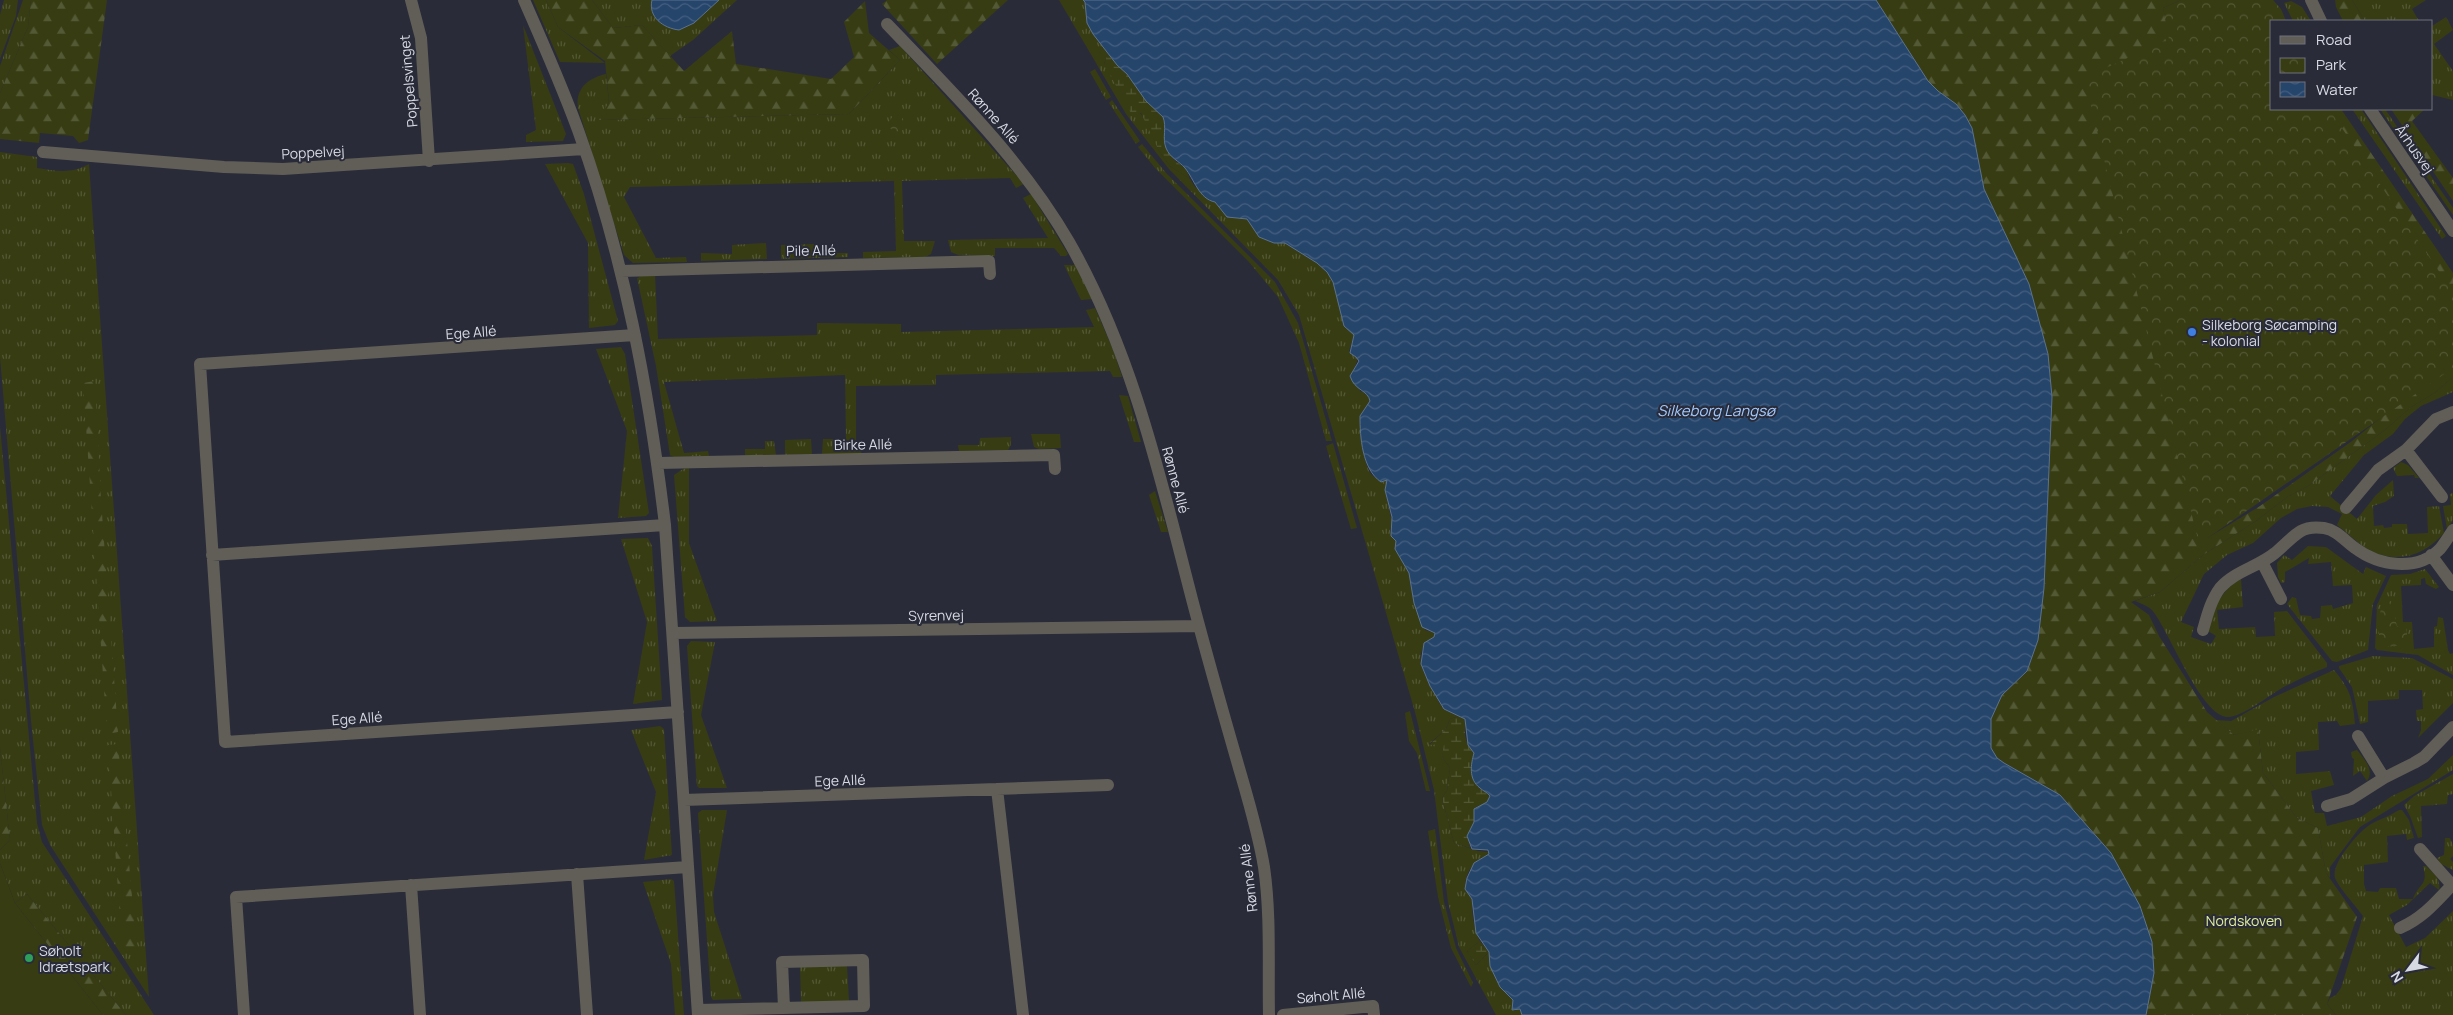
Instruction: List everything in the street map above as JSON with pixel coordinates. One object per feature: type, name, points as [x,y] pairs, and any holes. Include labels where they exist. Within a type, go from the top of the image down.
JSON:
[{"type":"street","name":"Poppelsvinget","points":[[411,0],[421,38],[429,161]]},
{"type":"street","points":[[524,0],[558,78],[584,149],[621,271],[636,335],[658,463],[665,525],[698,1013],[864,1006],[863,960],[782,962],[784,1008]]},
{"type":"street","points":[[2311,0],[2321,20]]},
{"type":"street","name":"Rønne Allé","points":[[887,24],[989,131],[1033,185],[1073,251],[1100,302],[1126,368],[1158,467],[1199,626],[1257,830],[1264,869],[1269,1015]]},
{"type":"street","name":"Århusvej","points":[[2371,110],[2453,231]]},
{"type":"street","name":"Poppelvej","points":[[43,152],[282,169],[429,161],[584,149]]},
{"type":"street","name":"Pile Allé","points":[[621,271],[989,261],[990,274]]},
{"type":"street","name":"Ege Allé","points":[[636,335],[200,364],[225,742],[678,712]]},
{"type":"street","points":[[2346,508],[2378,470],[2406,450],[2436,419],[2453,412]]},
{"type":"street","points":[[2406,450],[2442,497]]},
{"type":"street","name":"Birke Allé","points":[[658,463],[1054,454],[1055,469]]},
{"type":"street","points":[[212,555],[665,525]]},
{"type":"street","points":[[2202,630],[2212,601],[2220,588],[2246,569],[2262,562],[2303,530],[2315,527],[2327,528],[2368,557],[2382,562],[2408,563],[2431,555],[2440,548],[2453,530]]},
{"type":"street","points":[[2431,555],[2453,585]]},
{"type":"street","points":[[2262,562],[2280,599]]},
{"type":"street","name":"Syrenvej","points":[[672,633],[1199,626]]},
{"type":"street","points":[[2327,806],[2351,799],[2384,778],[2424,757],[2453,727]]},
{"type":"street","points":[[2358,736],[2384,778]]},
{"type":"street","name":"Ege Allé","points":[[684,800],[1108,785]]},
{"type":"street","points":[[997,789],[1023,1015]]},
{"type":"street","points":[[2400,928],[2430,911],[2452,885],[2420,849]]},
{"type":"street","points":[[244,1015],[236,897],[688,866]]},
{"type":"street","points":[[577,874],[587,1015]]},
{"type":"street","points":[[411,885],[420,1015]]},
{"type":"street","name":"Søholt Allé","points":[[1283,1015],[1373,1006],[1374,1015]]},
{"type":"green space","points":[[4,0],[18,0],[16,16],[0,59],[0,15]]},
{"type":"green space","points":[[23,0],[31,0],[28,27],[0,93],[0,66]]},
{"type":"green space","points":[[31,0],[107,0],[88,140],[79,143],[73,136],[40,133],[39,143],[0,139],[0,93],[28,27]]},
{"type":"green space","points":[[533,0],[546,0],[558,27],[605,63],[560,62]]},
{"type":"green space","points":[[546,0],[592,0],[613,28],[642,25],[684,71],[732,31],[736,64],[831,79],[854,57],[844,22],[865,1],[869,33],[900,60],[849,114],[599,120],[609,102],[605,61],[558,27]]},
{"type":"green space","points":[[592,0],[737,0],[693,40],[670,56],[642,25],[613,28]]},
{"type":"green space","points":[[887,0],[1008,0],[937,64],[882,4]]},
{"type":"green space","points":[[1059,0],[1083,0],[1085,2],[1087,23],[1108,54],[1104,64],[1146,121],[1159,151],[1170,166],[1190,179],[1195,187],[1215,202],[1227,217],[1247,219],[1259,237],[1274,243],[1285,243],[1317,263],[1327,272],[1333,282],[1344,326],[1354,335],[1349,351],[1358,359],[1354,369],[1360,391],[1367,394],[1370,401],[1360,416],[1361,438],[1366,464],[1374,477],[1387,480],[1386,495],[1392,522],[1390,531],[1397,542],[1395,549],[1409,573],[1414,603],[1425,630],[1435,633],[1434,637],[1421,652],[1423,669],[1440,704],[1444,709],[1458,716],[1450,719],[1446,729],[1429,744],[1445,744],[1442,757],[1450,768],[1447,790],[1442,798],[1454,843],[1478,851],[1489,852],[1488,856],[1483,857],[1471,868],[1466,878],[1466,888],[1471,899],[1476,932],[1480,941],[1467,951],[1476,965],[1489,952],[1491,966],[1496,979],[1507,995],[1513,1000],[1514,1011],[1520,1009],[1522,1015],[1496,1015],[1459,947],[1448,902],[1434,790],[1415,712],[1299,315],[1278,280],[1169,169],[1126,114]]},
{"type":"green space","name":"Nordskoven","points":[[1876,0],[2181,0],[2163,8],[2170,39],[2199,543],[2260,506],[2352,441],[2453,359],[2453,377],[2436,392],[2411,407],[2385,430],[2308,486],[2287,497],[2256,521],[2203,555],[2160,592],[2131,602],[2149,615],[2159,636],[2207,712],[2234,735],[2258,729],[2263,773],[2297,818],[2318,828],[2326,873],[2357,917],[2327,1004],[2336,1015],[2146,1015],[2154,973],[2122,873],[2111,853],[2060,795],[2004,763],[1997,758],[1991,748],[1991,719],[2002,695],[2027,671],[2038,640],[2044,588],[2052,397],[2048,354],[1984,189],[1972,128],[1956,104],[1928,81]]},
{"type":"green space","points":[[2181,0],[2273,0],[2281,9],[2286,20],[2270,20],[2270,110],[2330,110],[2453,292],[2453,368],[2199,544],[2084,78],[2169,39],[2163,8]]},
{"type":"green space","points":[[2335,0],[2352,0],[2364,20],[2342,20],[2336,7]]},
{"type":"green space","points":[[2352,0],[2426,0],[2412,9],[2418,20],[2364,20]]},
{"type":"green space","points":[[2291,1],[2302,7],[2310,20],[2292,20],[2284,3]]},
{"type":"green space","points":[[2446,17],[2453,30],[2434,44],[2453,71],[2453,100],[2433,95],[2433,25]]},
{"type":"green space","points":[[523,25],[566,134],[563,141],[526,142],[526,135],[536,130]]},
{"type":"green space","points":[[900,46],[1024,184],[1016,188],[1010,178],[902,181],[904,241],[935,241],[931,254],[925,257],[863,258],[863,252],[896,251],[894,181],[630,187],[624,197],[656,258],[686,257],[687,262],[633,263],[624,255],[578,108],[581,90],[589,81],[606,74],[609,102],[600,120],[849,114],[900,60],[889,50]]},
{"type":"green space","points":[[1108,54],[1127,74],[1146,101],[1163,117],[1173,159],[1186,169],[1190,179],[1170,166],[1159,151],[1141,113],[1132,115],[1104,64]]},
{"type":"green space","points":[[1095,69],[1111,97],[1106,100],[1090,72]]},
{"type":"green space","points":[[1112,100],[1140,141],[1136,144],[1109,103]]},
{"type":"green space","points":[[2306,110],[2342,110],[2453,273],[2453,318]]},
{"type":"green space","points":[[2353,110],[2362,110],[2446,236],[2442,239]]},
{"type":"green space","points":[[2381,110],[2386,110],[2453,208],[2453,215]]},
{"type":"green space","points":[[2392,110],[2424,110],[2412,121],[2453,178],[2453,201]]},
{"type":"green space","points":[[894,116],[900,116],[905,121],[903,130],[894,132],[889,127],[889,121]]},
{"type":"green space","points":[[1142,144],[1167,174],[1275,282],[1298,323],[1332,441],[1326,441],[1299,343],[1278,297],[1249,262],[1155,168],[1138,147]]},
{"type":"green space","points":[[0,152],[37,157],[37,168],[51,170],[64,171],[89,164],[149,997],[50,845],[42,825],[31,721],[0,357]]},
{"type":"green space","points":[[545,164],[573,164],[584,194],[618,321],[615,325],[589,328],[588,243]]},
{"type":"green space","points":[[1031,194],[1068,254],[1066,256],[1061,256],[1054,248],[995,248],[995,256],[958,255],[951,252],[948,240],[1048,238],[1023,198]]},
{"type":"green space","points":[[766,243],[767,259],[701,261],[701,253],[732,254],[732,245]]},
{"type":"green space","points":[[814,244],[814,253],[848,253],[848,257],[781,259],[781,245]]},
{"type":"green space","points":[[1064,265],[1075,265],[1092,299],[1081,300]]},
{"type":"green space","points":[[646,274],[655,274],[658,339],[817,335],[817,323],[901,324],[901,332],[1094,327],[1086,310],[1095,308],[1114,352],[1122,377],[1113,377],[1110,371],[936,375],[936,385],[856,386],[856,448],[862,448],[861,454],[822,454],[823,439],[846,439],[845,375],[664,382],[684,453],[708,451],[709,456],[674,457],[670,455],[656,366],[637,278]]},
{"type":"green space","points":[[621,347],[625,354],[649,513],[646,516],[618,518],[627,431],[596,349]]},
{"type":"green space","points":[[2453,377],[2453,392],[2421,406],[2405,419],[2393,434],[2364,455],[2330,496],[2357,519],[2376,495],[2393,480],[2394,496],[2385,502],[2373,506],[2374,526],[2383,525],[2384,528],[2392,527],[2392,524],[2407,524],[2408,534],[2428,533],[2427,507],[2439,506],[2444,533],[2437,541],[2420,552],[2410,555],[2391,557],[2381,555],[2362,546],[2337,525],[2342,514],[2328,507],[2312,506],[2297,509],[2281,518],[2253,543],[2227,555],[2204,574],[2181,622],[2194,627],[2191,637],[2211,644],[2216,636],[2208,631],[2215,608],[2223,594],[2241,579],[2243,607],[2217,610],[2219,629],[2255,627],[2256,637],[2275,636],[2274,612],[2287,611],[2327,663],[2327,667],[2282,688],[2241,713],[2228,717],[2218,713],[2207,703],[2186,671],[2152,610],[2135,601],[2160,592],[2203,555],[2256,521],[2287,497],[2308,486],[2385,430],[2411,407],[2436,392]]},
{"type":"green space","points":[[95,381],[101,500],[118,732],[107,734],[83,383]]},
{"type":"green space","points":[[1119,395],[1128,396],[1141,442],[1134,442]]},
{"type":"green space","points":[[0,426],[37,823],[42,842],[154,1015],[126,1015],[27,894],[15,903],[0,863],[0,850],[10,840],[0,748]]},
{"type":"green space","points":[[1031,434],[1060,434],[1061,448],[1039,449],[1034,447]]},
{"type":"green space","points":[[1011,437],[1011,445],[1008,450],[959,451],[958,445],[979,445],[980,438]]},
{"type":"green space","points":[[811,439],[812,454],[785,455],[785,440]]},
{"type":"green space","points":[[765,441],[774,441],[776,455],[745,456],[745,449],[765,449]]},
{"type":"green space","points":[[1333,443],[1357,528],[1351,529],[1326,446]]},
{"type":"green space","points":[[2401,462],[2408,465],[2419,478],[2415,478],[2414,475],[2397,476],[2393,468]]},
{"type":"green space","points":[[689,468],[689,543],[717,621],[690,622],[685,617],[674,475],[683,469]]},
{"type":"green space","points":[[1155,491],[1168,532],[1161,532],[1149,495]]},
{"type":"green space","points":[[2453,493],[2453,520],[2447,529],[2443,506],[2451,505],[2450,494]]},
{"type":"green space","points":[[648,538],[652,546],[662,700],[633,704],[647,622],[621,539]]},
{"type":"green space","points":[[2308,546],[2326,547],[2363,574],[2366,567],[2386,576],[2373,604],[2368,650],[2337,662],[2332,661],[2287,604],[2292,597],[2296,598],[2300,615],[2311,616],[2312,619],[2320,618],[2321,606],[2332,605],[2333,609],[2353,603],[2352,585],[2333,586],[2331,562],[2308,564],[2309,558],[2285,572],[2285,582],[2281,583],[2278,577],[2277,563],[2284,555],[2292,560]]},
{"type":"green space","points":[[2425,569],[2439,587],[2436,589],[2426,584],[2425,578],[2421,579],[2421,585],[2401,586],[2403,622],[2412,622],[2414,649],[2434,647],[2434,627],[2437,626],[2438,617],[2443,618],[2448,650],[2450,654],[2453,653],[2453,675],[2418,655],[2377,650],[2375,648],[2377,605],[2391,575],[2410,574]]},
{"type":"green space","points":[[2383,601],[2391,601],[2397,626],[2406,624],[2408,645],[2379,647],[2379,617]]},
{"type":"green space","points":[[691,641],[715,642],[701,715],[727,788],[699,788],[697,786],[687,646]]},
{"type":"green space","points":[[2373,656],[2412,658],[2453,679],[2453,703],[2418,738],[2421,730],[2421,721],[2417,721],[2416,710],[2423,709],[2422,690],[2399,690],[2399,699],[2368,701],[2368,722],[2360,724],[2352,687],[2339,666]]},
{"type":"green space","points":[[2334,670],[2350,695],[2355,724],[2340,726],[2337,721],[2318,722],[2319,750],[2296,752],[2296,774],[2330,771],[2334,785],[2311,791],[2315,813],[2324,813],[2327,826],[2361,817],[2392,796],[2428,779],[2453,755],[2453,770],[2360,827],[2330,867],[2330,878],[2326,873],[2318,828],[2297,818],[2263,773],[2258,730],[2234,735],[2216,720],[2231,721],[2274,697]]},
{"type":"green space","points":[[1410,711],[1430,791],[1426,791],[1417,753],[1409,741],[1405,713]]},
{"type":"green space","points":[[1458,716],[1465,719],[1465,736],[1468,745],[1474,753],[1479,788],[1488,794],[1490,798],[1485,804],[1475,809],[1475,819],[1469,839],[1470,848],[1454,843],[1442,798],[1447,790],[1450,768],[1442,757],[1444,744],[1429,745],[1446,729],[1450,719]]},
{"type":"green space","points":[[660,726],[664,729],[672,855],[644,860],[656,792],[631,730]]},
{"type":"green space","points":[[118,744],[137,950],[122,949],[108,745]]},
{"type":"green space","points":[[0,748],[10,840],[0,850]]},
{"type":"green space","points":[[2357,750],[2369,769],[2370,773],[2367,781],[2360,771],[2353,776],[2354,759],[2351,752]]},
{"type":"green space","points":[[2453,774],[2453,794],[2448,795],[2447,804],[2421,806],[2422,837],[2418,838],[2404,805],[2414,796]]},
{"type":"green space","points":[[702,810],[727,810],[713,895],[714,912],[742,999],[713,1000],[711,997],[698,813]]},
{"type":"green space","points":[[2402,810],[2409,820],[2414,838],[2407,840],[2406,834],[2387,836],[2388,862],[2364,865],[2364,884],[2366,891],[2378,892],[2380,888],[2396,888],[2399,899],[2413,899],[2424,881],[2423,866],[2426,866],[2436,876],[2439,882],[2439,890],[2430,883],[2407,905],[2389,915],[2406,947],[2425,938],[2453,911],[2453,1015],[2336,1015],[2327,1004],[2330,998],[2336,995],[2341,988],[2363,916],[2335,878],[2337,864],[2341,856],[2360,833],[2371,824]]},
{"type":"green space","points":[[1435,829],[1444,902],[1456,948],[1473,983],[1471,987],[1451,948],[1438,897],[1428,831]]},
{"type":"green space","points":[[2445,838],[2450,838],[2453,845],[2453,856],[2450,859],[2453,862],[2453,870],[2441,864],[2437,858],[2444,855]]},
{"type":"green space","name":"Søholt Idrætspark","points":[[0,863],[15,903],[103,1015],[0,1015]]},
{"type":"green space","points":[[671,879],[674,881],[684,1015],[675,1015],[671,964],[643,882]]},
{"type":"green space","points":[[27,894],[126,1015],[103,1015],[15,903]]},
{"type":"green space","points":[[1480,941],[1489,952],[1476,965],[1467,951]]},
{"type":"green space","points":[[847,965],[849,1001],[801,1003],[800,966]]},
{"type":"water","points":[[652,0],[719,0],[694,23],[679,30],[667,27],[658,21],[652,12]]},
{"type":"water","name":"Silkeborg Langsø","points":[[1083,0],[1876,0],[1928,81],[1956,104],[1972,128],[1984,189],[2029,284],[2048,354],[2052,397],[2044,588],[2038,640],[2027,671],[2002,695],[1991,719],[1991,748],[1997,758],[2004,763],[2060,795],[2111,853],[2140,906],[2152,942],[2154,973],[2146,1015],[1522,1015],[1520,1009],[1512,1010],[1513,1000],[1500,987],[1490,966],[1489,952],[1476,933],[1472,899],[1465,889],[1467,878],[1474,863],[1489,854],[1488,850],[1472,849],[1467,836],[1474,822],[1474,809],[1487,802],[1490,796],[1476,784],[1472,776],[1471,767],[1474,753],[1468,745],[1465,719],[1444,709],[1430,686],[1421,664],[1424,643],[1434,637],[1435,633],[1422,627],[1414,603],[1409,573],[1395,549],[1396,541],[1391,536],[1392,517],[1385,490],[1387,480],[1381,482],[1375,476],[1363,452],[1360,416],[1370,401],[1369,397],[1355,385],[1350,376],[1359,361],[1350,353],[1354,335],[1344,326],[1333,282],[1327,272],[1317,263],[1285,243],[1274,243],[1259,237],[1247,219],[1227,217],[1215,202],[1209,200],[1201,193],[1185,168],[1168,151],[1165,144],[1163,117],[1146,101],[1127,74],[1117,65],[1093,34],[1087,23],[1085,2]]},
{"type":"place","name":"Silkeborg Søcamping - kolonial","points":[[2192,332]]},
{"type":"place","name":"Søholt Idrætspark","points":[[29,958]]}]
